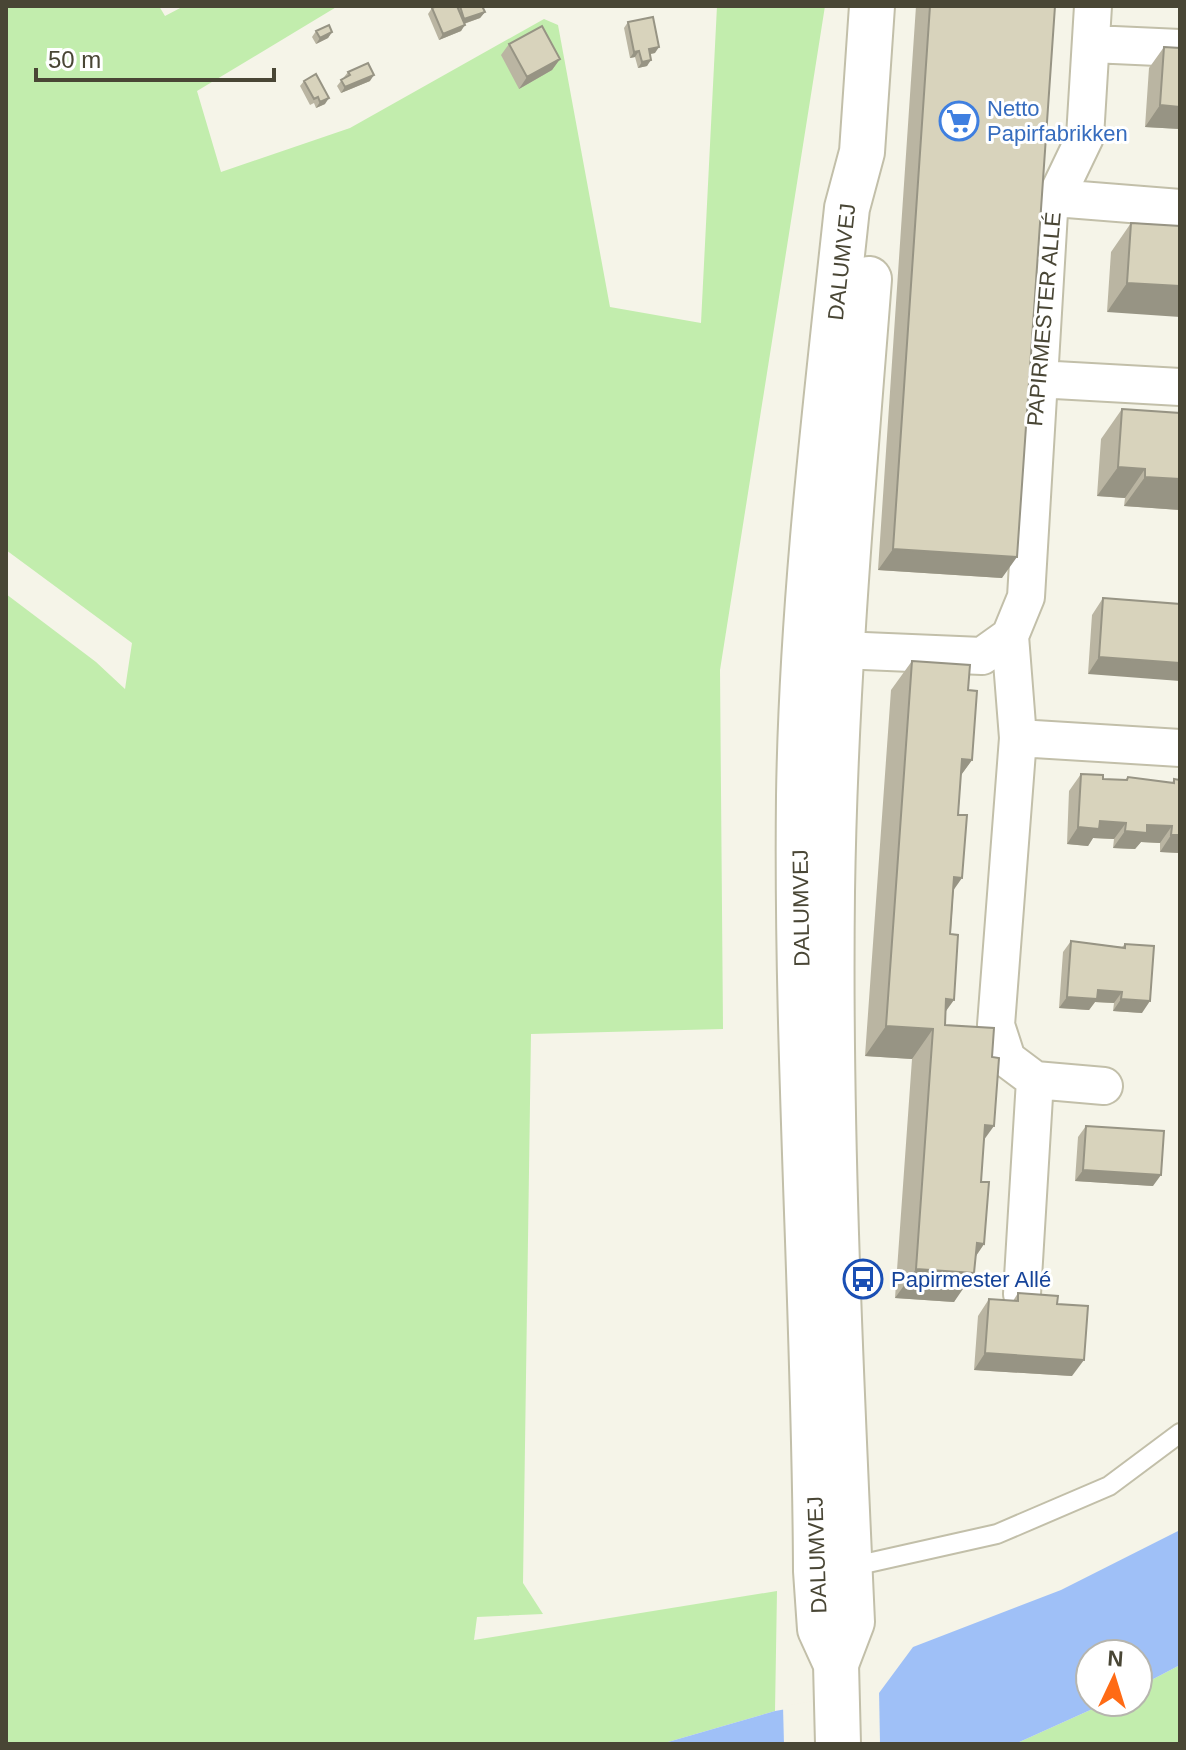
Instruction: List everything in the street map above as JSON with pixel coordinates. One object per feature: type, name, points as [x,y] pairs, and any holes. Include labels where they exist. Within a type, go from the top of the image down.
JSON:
[{"type":"street","name":"DALUMVEJ","points":[[838,1744],[836,1664],[852,1622],[833,1569],[832,892],[822,649],[847,208],[862,152],[872,6]]},
{"type":"street","name":"PAPIRMESTER ALLÉ","points":[[1035,1080],[1007,1059],[996,1025],[1018,738],[1010,636],[1026,597],[1049,212],[1085,137],[1093,6]]},
{"type":"street","points":[[1092,44],[1180,48]]},
{"type":"street","points":[[1055,198],[1180,208]]},
{"type":"street","points":[[1037,379],[1180,387]]},
{"type":"street","points":[[822,649],[982,656],[1010,636]]},
{"type":"street","points":[[1018,738],[1180,748]]},
{"type":"street","points":[[1022,1294],[1035,1080],[1104,1086]]},
{"type":"lane","points":[[833,1569],[997,1534],[1109,1486],[1180,1433]]},
{"type":"green space","points":[[6,6],[159,6],[165,16],[184,6],[338,6],[197,91],[221,172],[350,128],[544,19],[558,25],[610,307],[701,323],[717,6],[825,6],[720,670],[723,1029],[531,1034],[523,1583],[543,1614],[477,1617],[474,1640],[777,1591],[775,1711],[661,1744],[6,1744],[6,594],[96,662],[125,689],[132,643],[6,550]]},
{"type":"green space","points":[[1180,1665],[1180,1744],[1015,1744],[1074,1717],[1154,1718],[1154,1679]]},
{"type":"water","points":[[1180,1530],[1180,1665],[1154,1679],[1154,1638],[1074,1638],[1074,1717],[1015,1744],[661,1744],[775,1711],[879,1693],[913,1647],[1061,1590]]},
{"type":"pier","points":[[879,1690],[880,1744],[784,1744],[783,1706]]},
{"type":"building","points":[[457,6],[465,25],[443,34],[432,8]]},
{"type":"building","points":[[460,6],[482,6],[485,12],[464,19]]},
{"type":"building","points":[[930,6],[1055,6],[1017,557],[893,549]]},
{"type":"building","points":[[653,17],[659,47],[649,49],[651,60],[642,62],[639,51],[634,52],[628,22]]},
{"type":"building","points":[[329,25],[332,32],[320,38],[316,31]]},
{"type":"building","points":[[542,26],[560,59],[527,77],[509,44]]},
{"type":"building","points":[[1164,47],[1180,48],[1180,107],[1160,105]]},
{"type":"building","points":[[368,63],[374,75],[345,87],[341,80],[350,75],[348,72]]},
{"type":"building","points":[[316,74],[329,98],[320,102],[318,97],[314,99],[304,81]]},
{"type":"building","points":[[1131,223],[1180,226],[1180,286],[1127,283]]},
{"type":"building","points":[[1122,409],[1180,413],[1180,479],[1145,477],[1145,469],[1118,467]]},
{"type":"building","points":[[1103,598],[1180,604],[1180,663],[1099,657]]},
{"type":"building","points":[[912,661],[970,665],[968,690],[977,691],[972,760],[962,759],[958,815],[967,815],[962,878],[954,877],[950,934],[958,935],[954,1000],[946,999],[945,1025],[994,1028],[992,1057],[999,1058],[994,1126],[985,1125],[981,1182],[989,1182],[984,1244],[977,1243],[974,1273],[916,1269],[933,1029],[886,1026]]},
{"type":"building","points":[[1081,774],[1103,775],[1103,779],[1127,780],[1128,777],[1174,783],[1174,779],[1180,780],[1180,835],[1171,835],[1172,826],[1147,825],[1147,833],[1125,831],[1126,823],[1100,821],[1099,829],[1078,827]]},
{"type":"building","points":[[1071,941],[1125,948],[1125,944],[1154,946],[1150,1001],[1121,999],[1122,992],[1098,990],[1097,999],[1067,997]]},
{"type":"building","points":[[1086,1126],[1164,1131],[1161,1175],[1083,1170]]},
{"type":"building","points":[[1018,1293],[1058,1296],[1057,1304],[1088,1306],[1084,1360],[985,1353],[989,1299],[1018,1301]]},
{"type":"place","name":"Netto Papirfabrikken","points":[[959,121]]},
{"type":"place","name":"Papirmester Allé","points":[[863,1279]]}]
